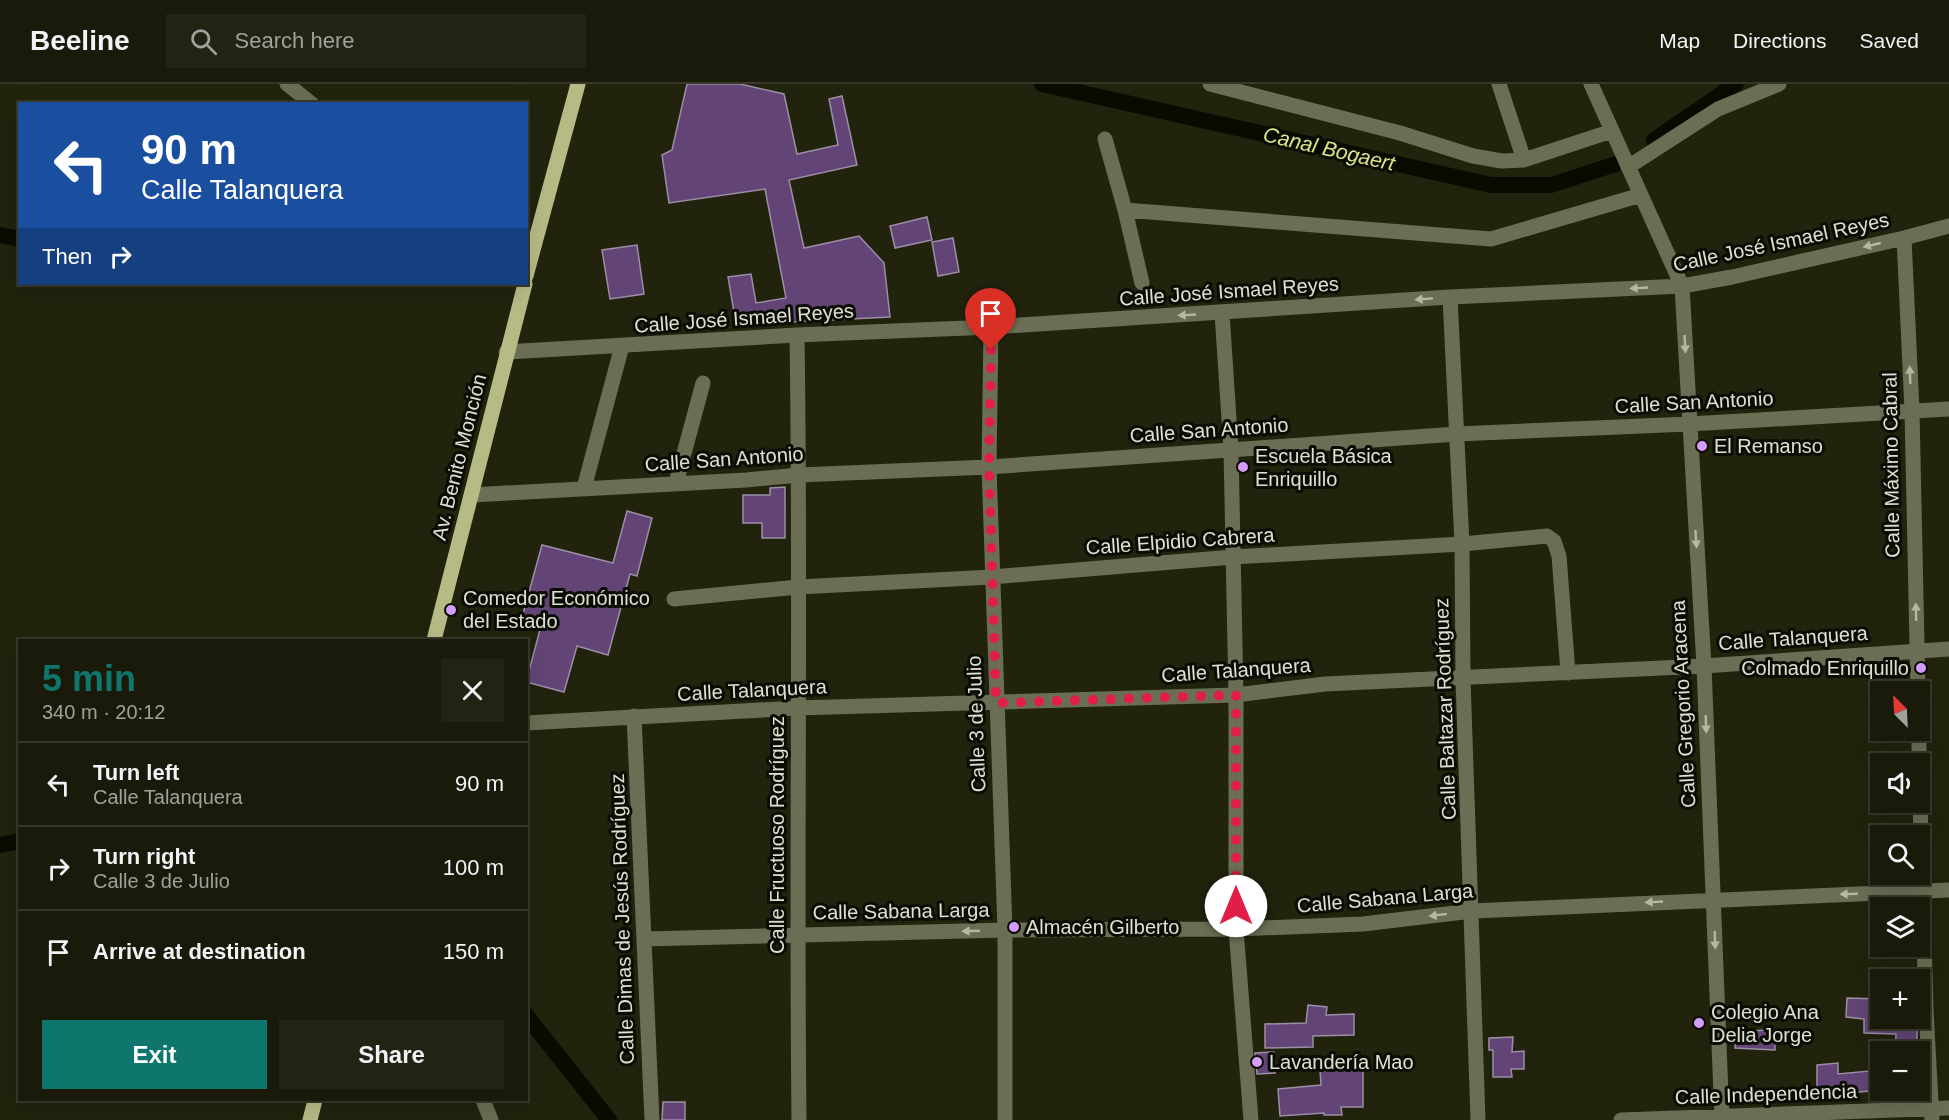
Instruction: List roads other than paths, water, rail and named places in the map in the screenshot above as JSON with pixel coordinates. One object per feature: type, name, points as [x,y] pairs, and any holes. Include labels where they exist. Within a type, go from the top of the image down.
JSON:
[{"type":"main road","points":[[528,265],[578,84]]},
{"type":"main road","name":"Av. Benito Monción","points":[[434,639],[525,285]]},
{"type":"main road","points":[[310,1120],[315,1101]]},
{"type":"street","points":[[286,84],[309,102]]},
{"type":"street","points":[[1210,84],[1240,88],[1473,156],[1502,161],[1524,160],[1612,131]]},
{"type":"street","points":[[1499,84],[1524,160]]},
{"type":"street","points":[[1591,84],[1682,286]]},
{"type":"street","points":[[1628,166],[1718,109],[1779,84]]},
{"type":"street","points":[[1105,139],[1142,283]]},
{"type":"street","points":[[1125,210],[1491,239],[1641,195]]},
{"type":"street","name":"Calle José Ismael Reyes","points":[[506,352],[797,335],[991,327],[1450,297],[1682,286],[1732,277],[1949,226]]},
{"type":"street","name":"Calle Máximo Cabral","points":[[1904,238],[1912,410],[1918,681]]},
{"type":"street","name":"Calle Gregorio Aracena","points":[[1682,286],[1704,666],[1722,1118]]},
{"type":"street","name":"Calle Baltazar Rodríguez","points":[[1450,297],[1462,544],[1463,679],[1478,1120]]},
{"type":"street","points":[[1222,313],[1231,449],[1236,695],[1236,929],[1251,1120]]},
{"type":"street","name":"Calle 3 de Julio","points":[[991,327],[989,467],[1005,930],[1005,1120]]},
{"type":"street","name":"Calle Fructuoso Rodríguez","points":[[797,335],[799,1120]]},
{"type":"street","points":[[584,488],[622,346]]},
{"type":"street","points":[[676,483],[703,383]]},
{"type":"street","name":"Calle San Antonio","points":[[471,495],[799,475],[989,467],[1457,434],[1949,409]]},
{"type":"street","name":"Calle Elpidio Cabrera","points":[[674,599],[798,587],[992,577],[1233,557],[1462,544],[1547,536],[1554,541],[1559,556],[1568,673]]},
{"type":"street","name":"Calle Talanquera","points":[[528,723],[798,708],[1236,695],[1325,684],[1704,666],[1949,649]]},
{"type":"street","name":"Calle Dimas de Jesús Rodríguez","points":[[634,716],[652,1120]]},
{"type":"street","points":[[1920,813],[1931,1114]]},
{"type":"street","name":"Calle Sabana Larga","points":[[644,939],[1005,930],[1236,929],[1363,924],[1472,911],[1949,890]]},
{"type":"street","points":[[483,1101],[491,1120]]},
{"type":"street","name":"Calle Independencia","points":[[1621,1120],[1931,1114],[1949,1108]]},
{"type":"waterway","name":"Canal Bogaert","points":[[1042,84],[1491,185],[1551,185],[1616,164]]},
{"type":"waterway","name":"Canal Bogaert","points":[[1654,140],[1736,84]]},
{"type":"waterway","points":[[0,235],[18,239]]},
{"type":"waterway","points":[[0,845],[18,841]]},
{"type":"waterway","points":[[528,1018],[609,1120]]},
{"type":"place","name":"El Remanso","points":[[1702,446]]},
{"type":"place","name":"Escuela Básica Enriquillo","points":[[1243,467]]},
{"type":"place","name":"Comedor Económico del Estado","points":[[451,610]]},
{"type":"place","name":"Colmado Enriquillo","points":[[1921,668]]},
{"type":"place","name":"Almacén Gilberto","points":[[1014,927]]},
{"type":"place","name":"Colegio Ana Delia Jorge","points":[[1699,1023]]},
{"type":"place","name":"Lavandería Mao","points":[[1257,1062]]}]
